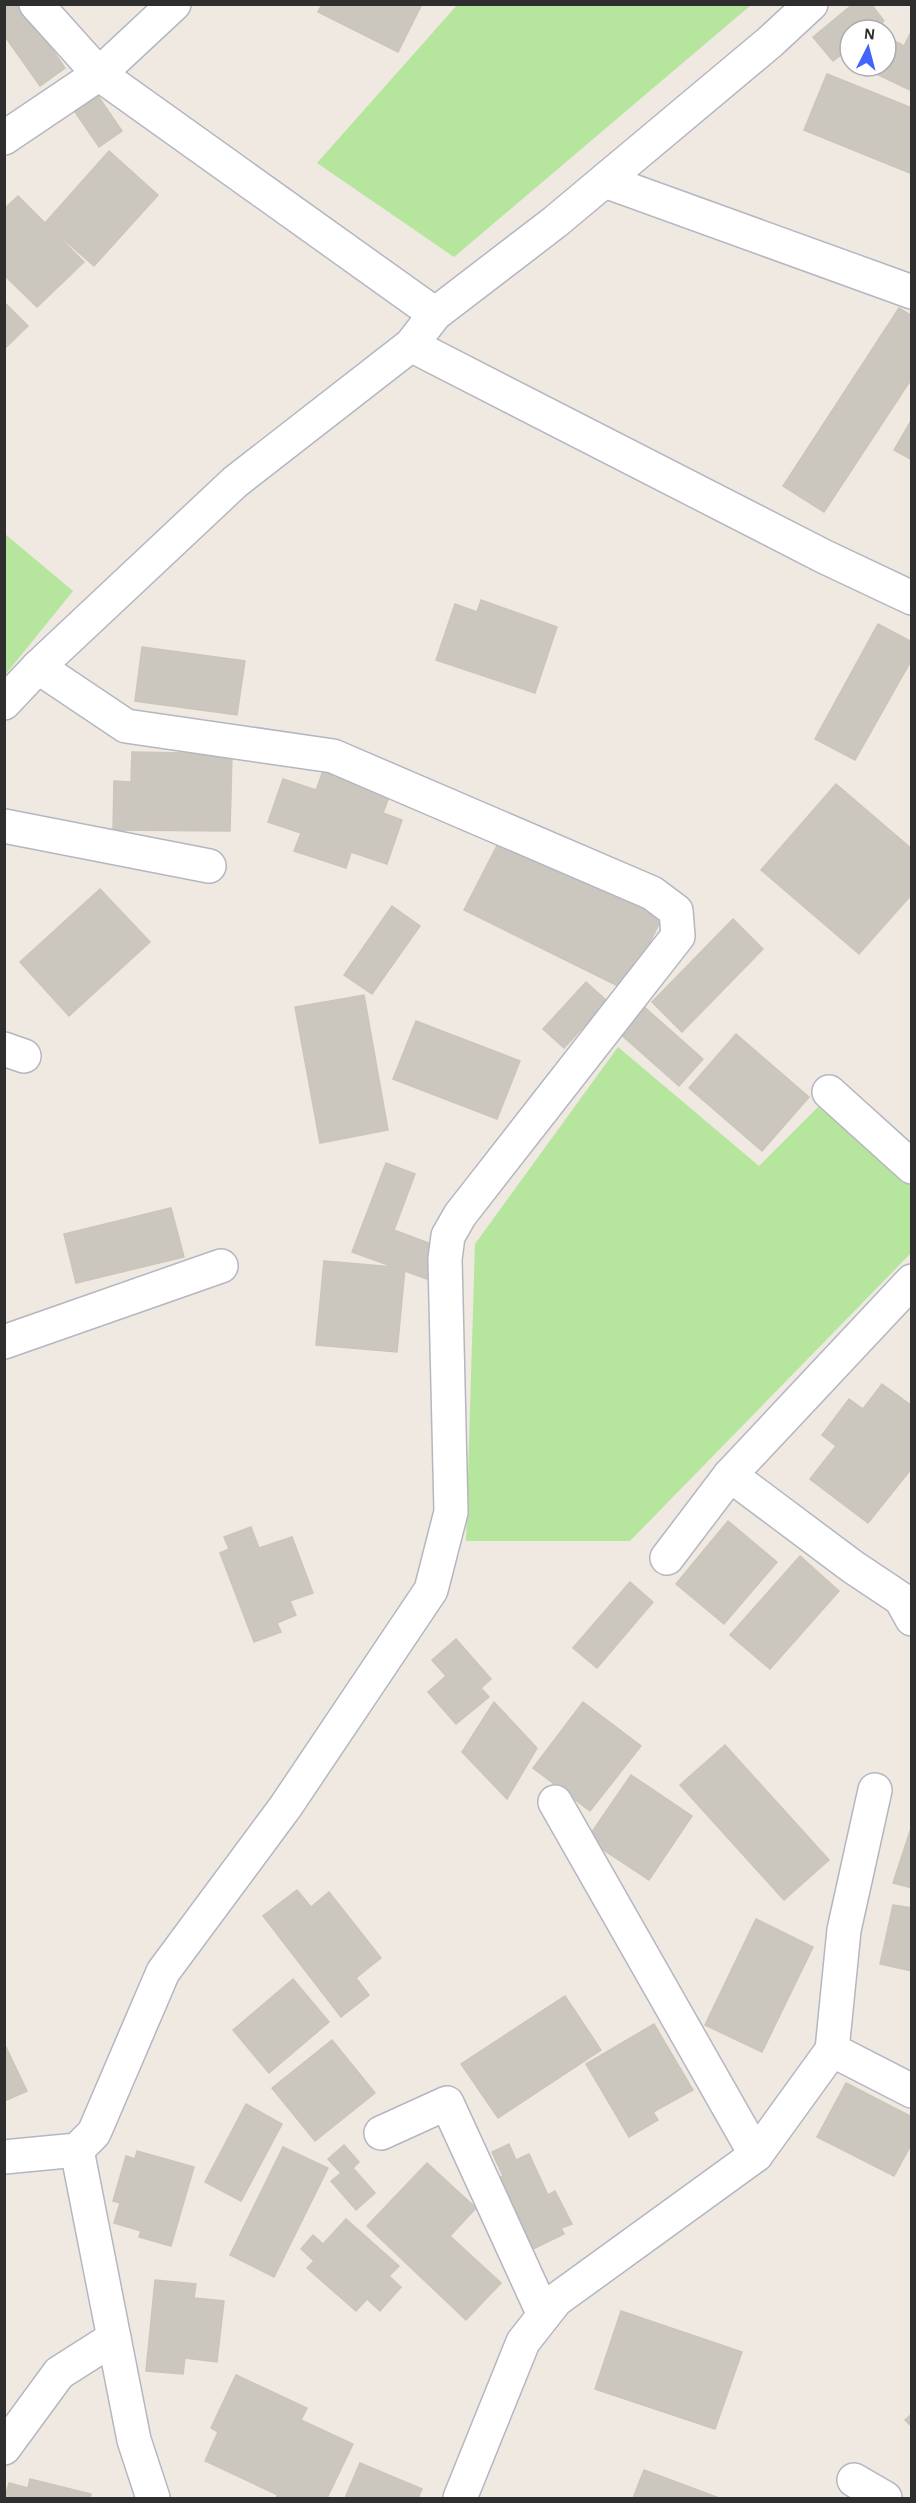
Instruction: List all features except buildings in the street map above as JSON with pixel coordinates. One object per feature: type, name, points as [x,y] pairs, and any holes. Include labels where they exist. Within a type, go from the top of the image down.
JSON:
[{"type":"street","points":[[36,4],[99,74],[435,314]]},
{"type":"street","points":[[4,138],[99,74],[174,4]]},
{"type":"street","points":[[4,702],[38,667],[235,482],[411,345],[435,314],[605,181],[770,42],[811,4]]},
{"type":"street","points":[[605,181],[912,292]]},
{"type":"street","points":[[411,345],[825,557],[912,598]]},
{"type":"street","points":[[4,2157],[77,2150],[94,2133],[163,1972],[285,1806],[430,1590],[451,1512],[445,1259],[448,1236],[460,1215],[678,936],[676,912],[652,893],[333,756],[126,726],[38,667]]},
{"type":"street","points":[[4,826],[209,866]]},
{"type":"street","points":[[829,1092],[912,1167]]},
{"type":"street","points":[[4,1342],[221,1266]]},
{"type":"street","points":[[667,1558],[730,1475],[912,1281]]},
{"type":"street","points":[[730,1475],[853,1567],[901,1599],[912,1619]]},
{"type":"street","points":[[460,2499],[523,2342],[556,2300],[756,2156],[832,2050],[844,1930],[875,1790]]},
{"type":"street","points":[[555,1802],[756,2156]]},
{"type":"street","points":[[832,2050],[912,2091]]},
{"type":"street","points":[[381,2133],[447,2103],[544,2315]]},
{"type":"street","points":[[77,2150],[134,2440],[153,2499]]},
{"type":"street","points":[[4,2448],[59,2373],[114,2338]]},
{"type":"street","points":[[854,2480],[885,2499]]},
{"type":"green space","points":[[458,4],[751,5],[454,257],[317,163]]},
{"type":"green space","points":[[5,534],[73,591],[5,675]]},
{"type":"green space","points":[[618,1047],[759,1166],[822,1103],[911,1181],[911,1253],[630,1541],[466,1541],[475,1244]]}]
